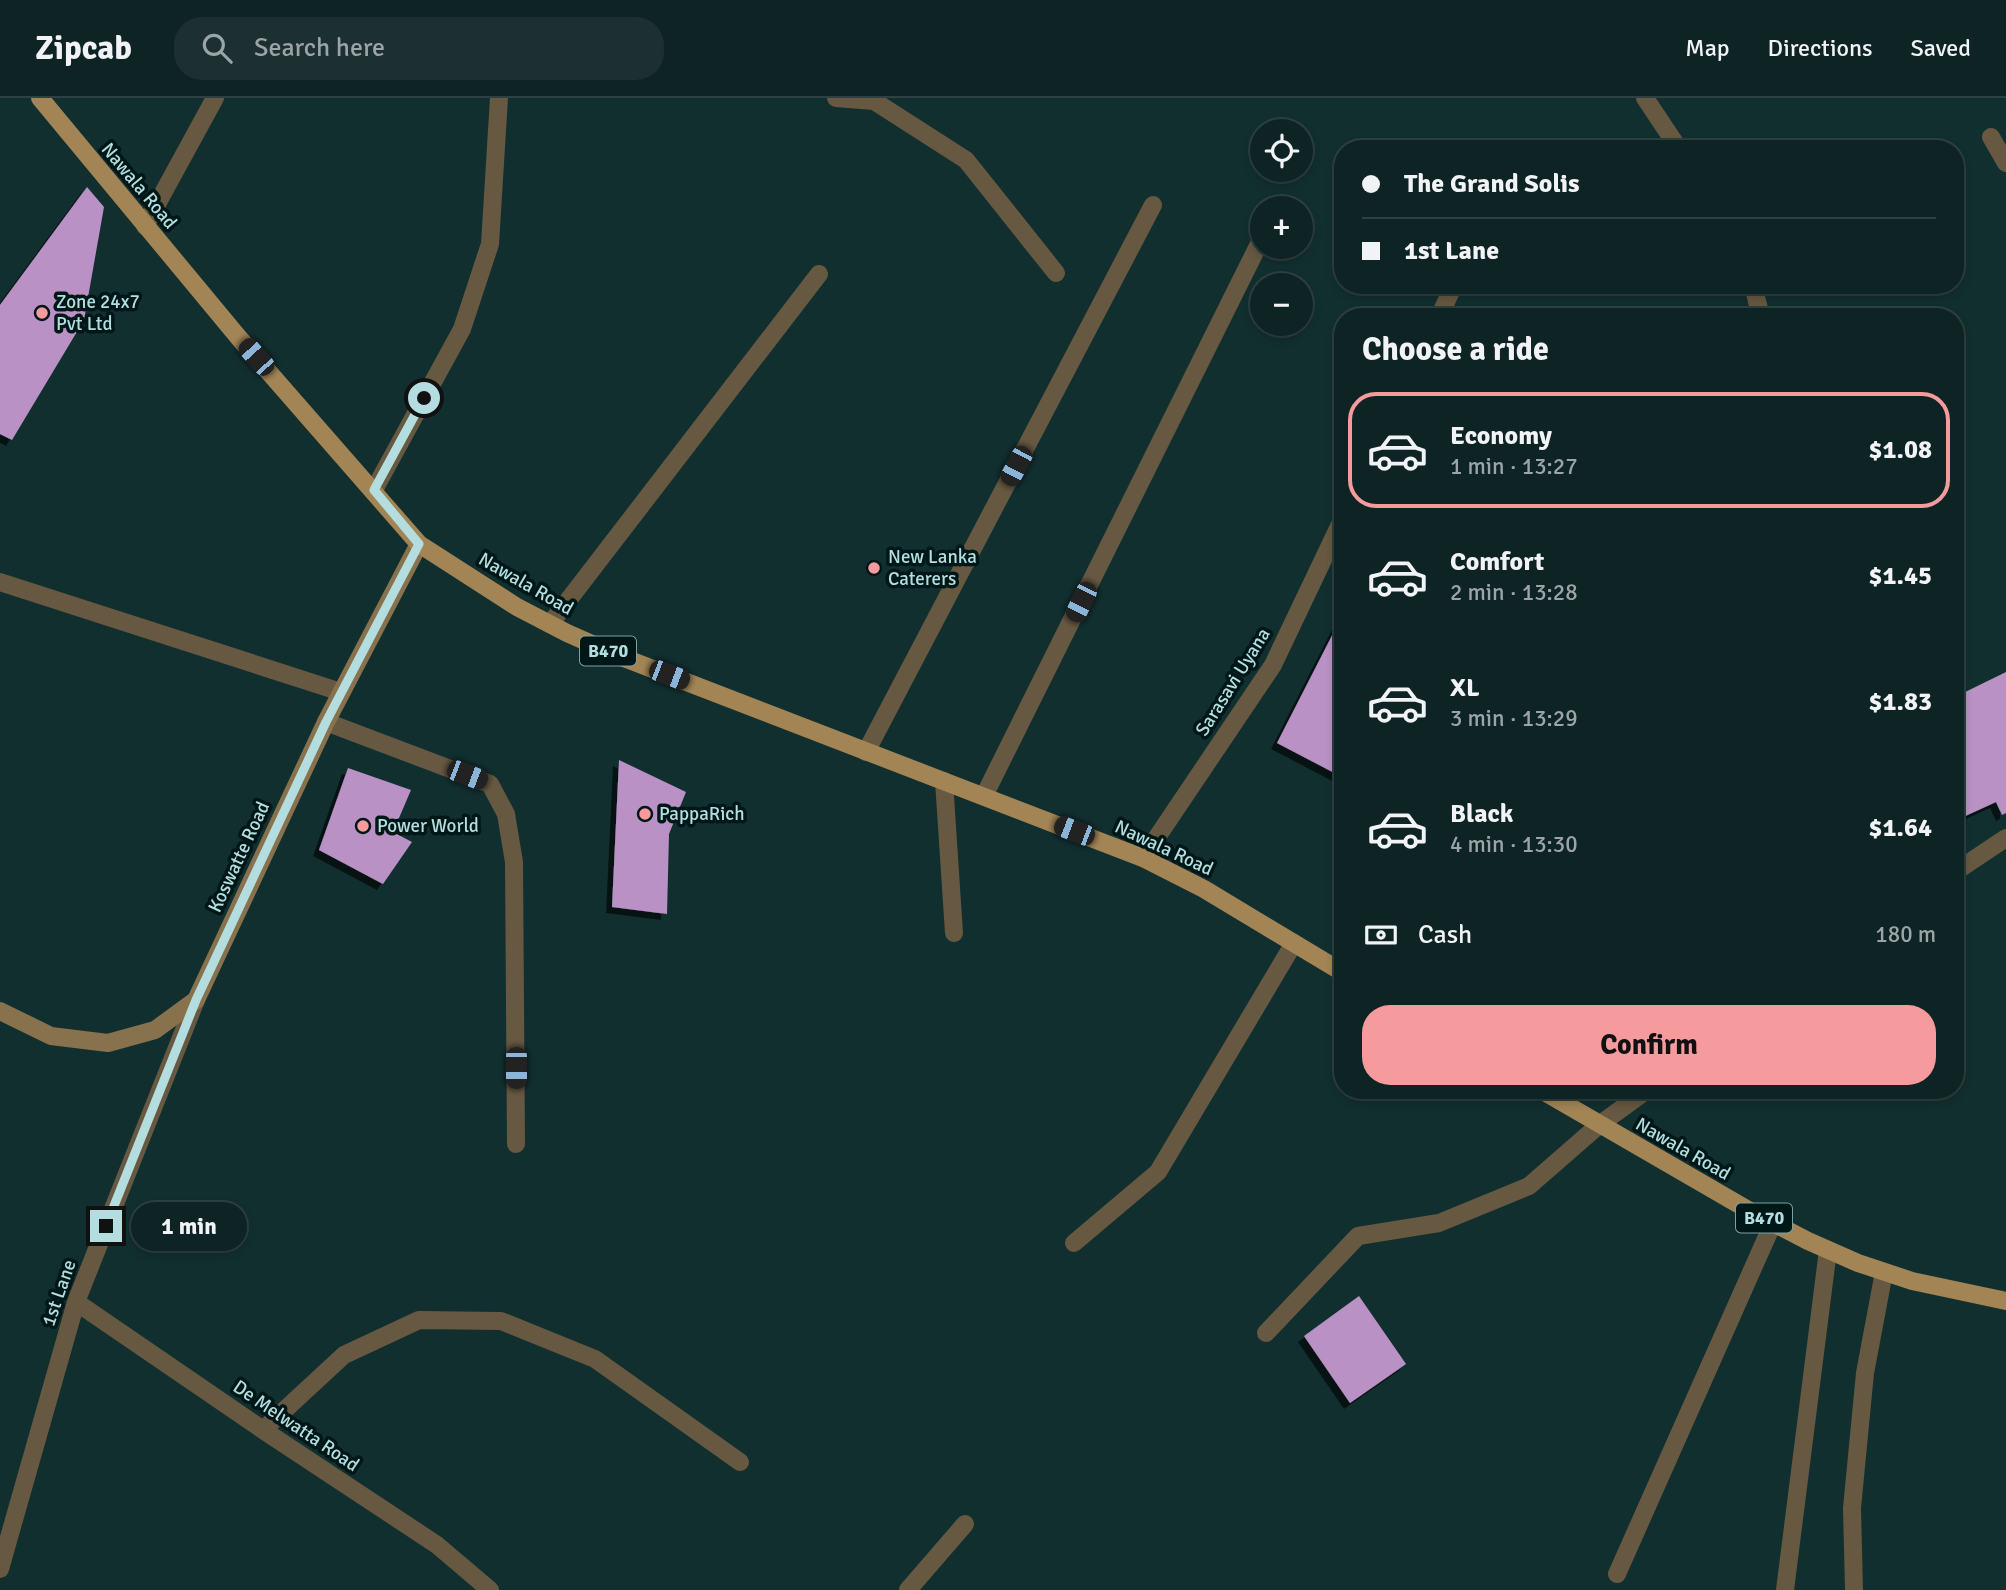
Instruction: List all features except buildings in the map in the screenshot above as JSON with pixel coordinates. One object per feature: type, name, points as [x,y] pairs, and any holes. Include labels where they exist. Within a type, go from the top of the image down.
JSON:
[{"type":"main road","name":"Nawala Road","points":[[40,98],[239,338],[419,544],[517,607],[620,656],[1143,858],[1204,889],[1334,967]]},
{"type":"main road","name":"Nawala Road","points":[[1556,1099],[1773,1223],[1828,1250],[1912,1281],[2006,1301]]},
{"type":"street","points":[[145,226],[215,98]]},
{"type":"street","points":[[374,490],[462,329],[490,244],[499,98]]},
{"type":"street","points":[[836,98],[874,101],[966,160],[1056,273]]},
{"type":"street","points":[[1645,98],[1673,140]]},
{"type":"street","points":[[1991,137],[2006,163]]},
{"type":"street","points":[[866,752],[1153,205]]},
{"type":"street","points":[[984,796],[1252,259]]},
{"type":"street","points":[[550,624],[819,274]]},
{"type":"street","name":"Sarasavi Uyana","points":[[1143,858],[1273,665],[1334,537]]},
{"type":"street","name":"Koswatte Road","points":[[0,1011],[51,1036],[108,1043],[155,1030],[196,1000],[326,722],[419,544]]},
{"type":"street","points":[[0,582],[341,692]]},
{"type":"street","points":[[326,722],[490,784],[506,814],[514,862],[516,1144]]},
{"type":"street","points":[[944,781],[954,933]]},
{"type":"street","points":[[1964,866],[2006,838]]},
{"type":"street","points":[[1074,1243],[1158,1172],[1294,943]]},
{"type":"street","name":"1st Lane","points":[[0,1569],[76,1302],[196,1000]]},
{"type":"street","points":[[1266,1333],[1358,1236],[1439,1223],[1529,1186],[1599,1125],[1635,1099]]},
{"type":"street","points":[[1616,1574],[1773,1223]]},
{"type":"street","points":[[1785,1590],[1828,1250]]},
{"type":"street","points":[[1854,1590],[1853,1495],[1865,1373],[1884,1272]]},
{"type":"street","name":"De Melwatta Road","points":[[76,1302],[437,1545],[490,1590]]},
{"type":"street","points":[[263,1430],[344,1355],[419,1320],[500,1321],[595,1359],[740,1462]]},
{"type":"street","points":[[908,1590],[965,1524]]},
{"type":"place","name":"Zone 24x7 Pvt Ltd","points":[[42,313]]},
{"type":"place","name":"New Lanka Caterers","points":[[874,568]]},
{"type":"place","name":"PappaRich","points":[[645,814]]},
{"type":"place","name":"Power World","points":[[363,826]]},
{"type":"route","points":[[106,1226],[196,1000],[260,860],[326,722],[419,544],[374,490],[424,398]]}]
